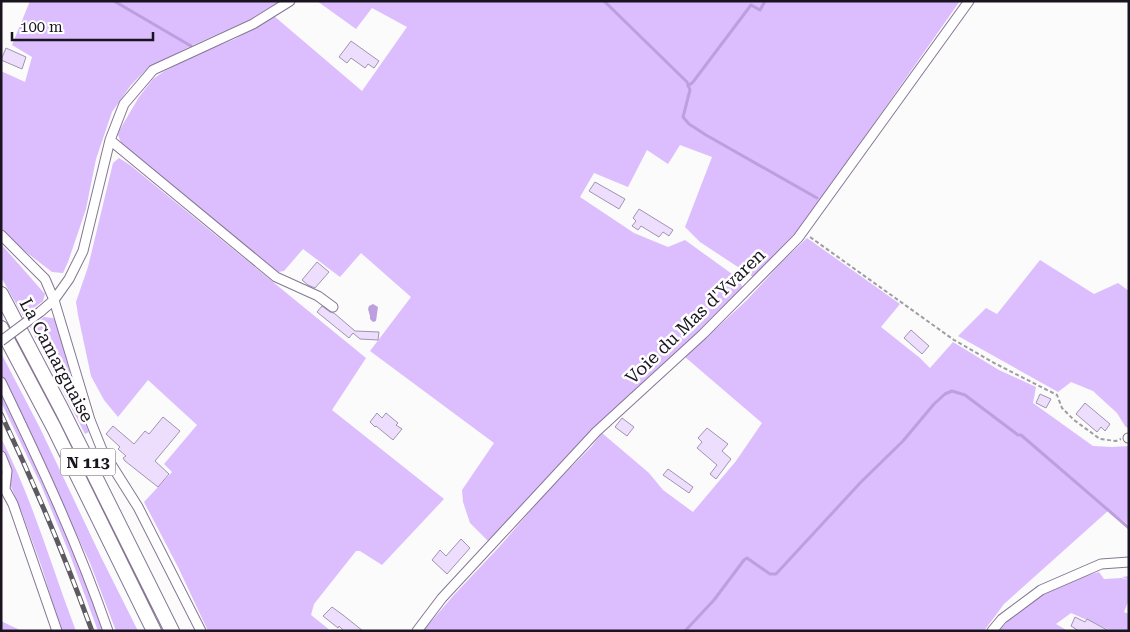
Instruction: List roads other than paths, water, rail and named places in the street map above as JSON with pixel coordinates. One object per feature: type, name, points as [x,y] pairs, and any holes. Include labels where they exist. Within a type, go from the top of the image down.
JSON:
[{"type":"highway","name":"La Camarguaise","points":[[1,294],[84,454],[172,631]]},
{"type":"highway","name":"La Camarguaise","points":[[1,328],[54,428],[154,631]]},
{"type":"street","points":[[1,341],[54,300],[69,279],[83,251],[110,140],[124,104],[153,70],[253,24],[290,1]]},
{"type":"street","name":"Voie du Mas d'Yvaren","points":[[417,631],[442,598],[596,432],[703,334],[798,238],[969,1]]},
{"type":"street","points":[[110,140],[276,277],[318,296],[333,306]]},
{"type":"street","points":[[1,235],[45,280],[54,300],[90,420],[102,450],[138,507],[201,631]]},
{"type":"street","points":[[1,382],[66,519],[94,588],[108,631]]},
{"type":"street","points":[[1,456],[7,471],[3,485],[13,504],[57,631]]},
{"type":"street","points":[[992,631],[1002,619],[1041,590],[1101,564],[1129,562]]},
{"type":"waterway","points":[[114,1],[191,46]]},
{"type":"waterway","points":[[604,1],[687,82],[690,90],[683,117],[689,124],[817,198]]},
{"type":"waterway","points":[[688,86],[751,5],[760,10],[765,1]]},
{"type":"waterway","points":[[685,631],[714,600],[747,558],[770,574],[776,574],[861,482],[903,441],[934,404],[945,394],[952,391],[965,395],[1018,435],[1021,435],[1129,528]]},
{"type":"railway","points":[[1,414],[49,521],[92,631]]}]
